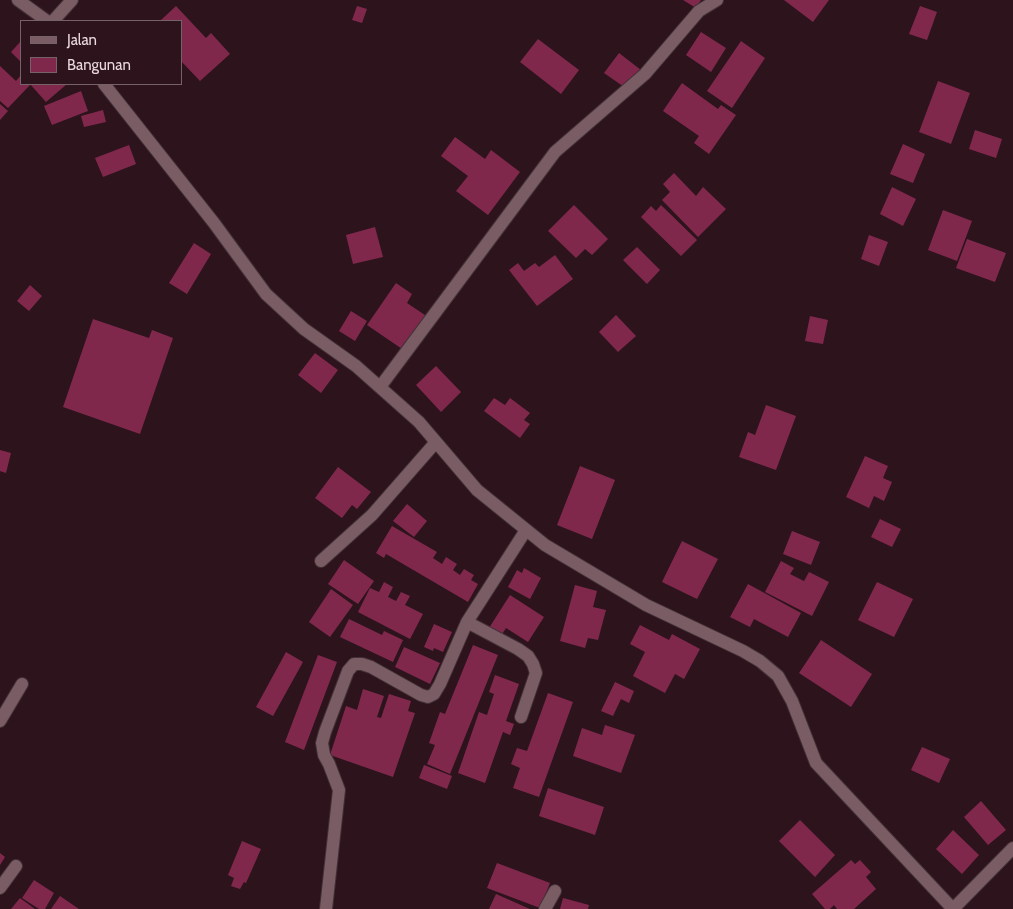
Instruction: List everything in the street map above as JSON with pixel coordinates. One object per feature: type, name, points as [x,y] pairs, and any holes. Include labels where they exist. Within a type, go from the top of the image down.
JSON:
[{"type":"street","points":[[18,0],[46,20]]},
{"type":"street","points":[[54,20],[72,0]]},
{"type":"street","points":[[380,387],[555,152],[645,74],[699,11],[716,0]]},
{"type":"street","points":[[105,85],[214,223],[266,294],[304,329],[356,366],[419,422],[477,490],[545,545],[646,604],[743,651],[760,661],[778,676],[792,701],[816,763],[953,909],[1013,848]]},
{"type":"street","points":[[321,561],[372,515],[436,442]]},
{"type":"street","points":[[326,909],[339,790],[333,772],[324,755],[322,743],[324,732],[348,671],[354,664],[362,664],[371,667],[421,695],[428,697],[434,694],[467,622],[526,530]]},
{"type":"street","points":[[467,622],[518,649],[528,656],[533,664],[536,673],[521,717]]},
{"type":"street","points":[[0,721],[22,684]]},
{"type":"street","points":[[0,888],[16,866]]},
{"type":"street","points":[[545,909],[555,891]]},
{"type":"building","points":[[683,0],[701,0],[696,8]]},
{"type":"building","points":[[784,0],[829,0],[813,22]]},
{"type":"building","points":[[176,6],[206,38],[211,33],[230,54],[200,81],[182,62],[182,20],[161,20]]},
{"type":"building","points":[[357,6],[367,9],[362,23],[352,20]]},
{"type":"building","points":[[920,6],[937,12],[927,40],[909,34]]},
{"type":"building","points":[[701,32],[726,48],[711,72],[686,55]]},
{"type":"building","points":[[538,39],[579,70],[561,94],[520,62]]},
{"type":"building","points":[[741,41],[765,58],[732,108],[707,91]]},
{"type":"building","points":[[20,42],[20,61],[11,52]]},
{"type":"building","points":[[619,53],[641,70],[627,89],[604,73]]},
{"type":"building","points":[[0,66],[16,81],[20,76],[20,85],[30,85],[8,108],[0,101]]},
{"type":"building","points":[[938,81],[970,93],[951,144],[919,132]]},
{"type":"building","points":[[682,83],[718,109],[721,105],[736,115],[709,154],[694,143],[699,136],[663,111]]},
{"type":"building","points":[[31,85],[66,85],[46,102]]},
{"type":"building","points":[[81,91],[88,111],[52,125],[44,106]]},
{"type":"building","points":[[0,104],[8,111],[0,120]]},
{"type":"building","points":[[103,110],[106,122],[84,127],[81,116]]},
{"type":"building","points":[[975,130],[1002,139],[996,158],[969,149]]},
{"type":"building","points":[[455,137],[485,159],[491,150],[520,172],[488,215],[456,191],[468,176],[441,156]]},
{"type":"building","points":[[903,144],[925,154],[913,183],[890,174]]},
{"type":"building","points":[[129,145],[136,164],[103,177],[95,158]]},
{"type":"building","points":[[674,173],[696,196],[703,187],[726,209],[698,237],[662,200],[670,192],[663,184]]},
{"type":"building","points":[[892,187],[916,199],[903,226],[880,214]]},
{"type":"building","points":[[574,205],[608,239],[592,255],[585,249],[576,258],[548,231]]},
{"type":"building","points":[[661,205],[697,240],[681,256],[641,217],[651,206],[656,211]]},
{"type":"building","points":[[943,210],[972,221],[957,261],[928,250]]},
{"type":"building","points":[[375,227],[383,257],[353,264],[346,235]]},
{"type":"building","points":[[869,235],[888,242],[879,266],[861,259]]},
{"type":"building","points":[[967,239],[1006,253],[995,282],[956,268]]},
{"type":"building","points":[[194,243],[211,254],[187,294],[169,283]]},
{"type":"building","points":[[637,247],[660,270],[647,284],[623,260]]},
{"type":"building","points":[[555,255],[573,279],[537,306],[509,270],[518,263],[524,271],[535,263],[539,267]]},
{"type":"building","points":[[396,283],[412,294],[407,303],[428,317],[405,351],[367,325]]},
{"type":"building","points":[[30,285],[42,296],[29,311],[17,301]]},
{"type":"building","points":[[351,311],[367,321],[355,341],[339,331]]},
{"type":"building","points":[[616,315],[636,336],[618,352],[599,332]]},
{"type":"building","points":[[810,316],[828,320],[823,344],[805,341]]},
{"type":"building","points":[[93,319],[149,338],[152,330],[173,338],[140,434],[63,407]]},
{"type":"building","points":[[315,353],[338,370],[321,393],[298,375]]},
{"type":"building","points":[[436,366],[461,392],[441,412],[416,385]]},
{"type":"building","points":[[494,398],[505,405],[510,398],[530,413],[524,420],[530,424],[520,438],[484,411]]},
{"type":"building","points":[[766,405],[796,416],[776,470],[739,457],[748,432],[755,435]]},
{"type":"building","points":[[0,450],[11,453],[6,473],[0,471]]},
{"type":"building","points":[[865,456],[888,466],[883,478],[892,482],[884,501],[874,496],[869,508],[846,497]]},
{"type":"building","points":[[580,466],[615,480],[592,539],[557,525]]},
{"type":"building","points":[[338,467],[371,492],[357,509],[352,505],[342,518],[315,498]]},
{"type":"building","points":[[407,504],[427,521],[414,537],[393,521]]},
{"type":"building","points":[[880,519],[901,529],[892,547],[871,537]]},
{"type":"building","points":[[392,526],[437,552],[433,558],[442,564],[446,557],[457,564],[453,570],[460,575],[464,569],[474,575],[471,580],[478,584],[468,602],[386,554],[384,558],[376,553]]},
{"type":"building","points":[[792,531],[820,542],[811,565],[783,554]]},
{"type":"building","points":[[682,541],[718,559],[697,599],[662,582]]},
{"type":"building","points":[[344,560],[374,581],[358,604],[328,584]]},
{"type":"building","points":[[781,561],[794,568],[790,574],[804,581],[809,572],[829,582],[812,616],[765,592]]},
{"type":"building","points":[[524,568],[541,578],[530,599],[508,587],[517,570],[522,573]]},
{"type":"building","points":[[384,582],[393,587],[388,597],[396,601],[401,592],[410,596],[405,605],[423,614],[410,639],[358,612],[370,588],[379,592]]},
{"type":"building","points":[[877,582],[913,599],[894,637],[858,620]]},
{"type":"building","points":[[748,584],[801,613],[788,637],[754,619],[750,627],[730,617]]},
{"type":"building","points":[[575,585],[597,591],[593,607],[606,610],[598,640],[588,638],[585,648],[560,641]]},
{"type":"building","points":[[331,589],[353,605],[330,637],[309,622]]},
{"type":"building","points":[[510,595],[544,617],[528,642],[506,628],[501,636],[489,628]]},
{"type":"building","points":[[349,619],[382,635],[384,631],[403,640],[393,662],[340,637]]},
{"type":"building","points":[[434,624],[452,632],[443,652],[434,648],[433,651],[424,647]]},
{"type":"building","points":[[640,625],[669,640],[672,634],[700,649],[684,679],[675,674],[665,693],[633,676],[645,652],[630,644]]},
{"type":"building","points":[[821,640],[872,674],[851,707],[799,673]]},
{"type":"building","points":[[473,645],[498,655],[450,774],[427,764],[435,745],[429,743],[440,712],[445,714]]},
{"type":"building","points":[[404,647],[440,663],[430,684],[395,667]]},
{"type":"building","points":[[286,652],[303,662],[273,716],[256,707]]},
{"type":"building","points":[[318,655],[337,662],[304,750],[285,742]]},
{"type":"building","points":[[495,675],[519,684],[506,721],[514,724],[510,735],[503,732],[485,783],[458,773],[479,712],[487,715],[494,694],[489,692]]},
{"type":"building","points":[[615,682],[634,691],[629,703],[621,699],[613,716],[601,711]]},
{"type":"building","points":[[363,689],[384,696],[377,717],[381,718],[389,694],[411,701],[408,711],[415,713],[393,777],[330,755],[346,706],[357,710]]},
{"type":"building","points":[[548,693],[573,702],[539,797],[513,788],[520,768],[511,764],[517,748],[527,751]]},
{"type":"building","points":[[605,725],[635,735],[621,773],[573,756],[582,728],[602,735]]},
{"type":"building","points":[[922,747],[950,759],[939,783],[911,770]]},
{"type":"building","points":[[424,765],[452,776],[447,789],[419,778]]},
{"type":"building","points":[[548,788],[604,807],[595,835],[539,816]]},
{"type":"building","points":[[981,801],[1006,830],[988,845],[964,817]]},
{"type":"building","points":[[800,820],[835,855],[815,877],[779,841]]},
{"type":"building","points":[[953,830],[979,855],[962,874],[936,849]]},
{"type":"building","points":[[242,841],[261,849],[246,883],[244,882],[240,889],[231,886],[234,878],[228,875]]},
{"type":"building","points":[[0,853],[5,857],[0,865]]},
{"type":"building","points":[[851,860],[855,864],[860,860],[871,872],[866,877],[876,889],[854,909],[837,909],[834,905],[830,909],[825,909],[812,894]]},
{"type":"building","points":[[497,863],[550,883],[540,908],[487,888]]},
{"type":"building","points":[[34,880],[54,893],[45,909],[39,909],[22,898]]},
{"type":"building","points":[[496,894],[530,909],[489,909]]},
{"type":"building","points":[[60,896],[79,909],[51,909]]},
{"type":"building","points":[[20,898],[35,909],[11,909]]},
{"type":"building","points":[[563,898],[589,905],[588,909],[560,909]]}]
